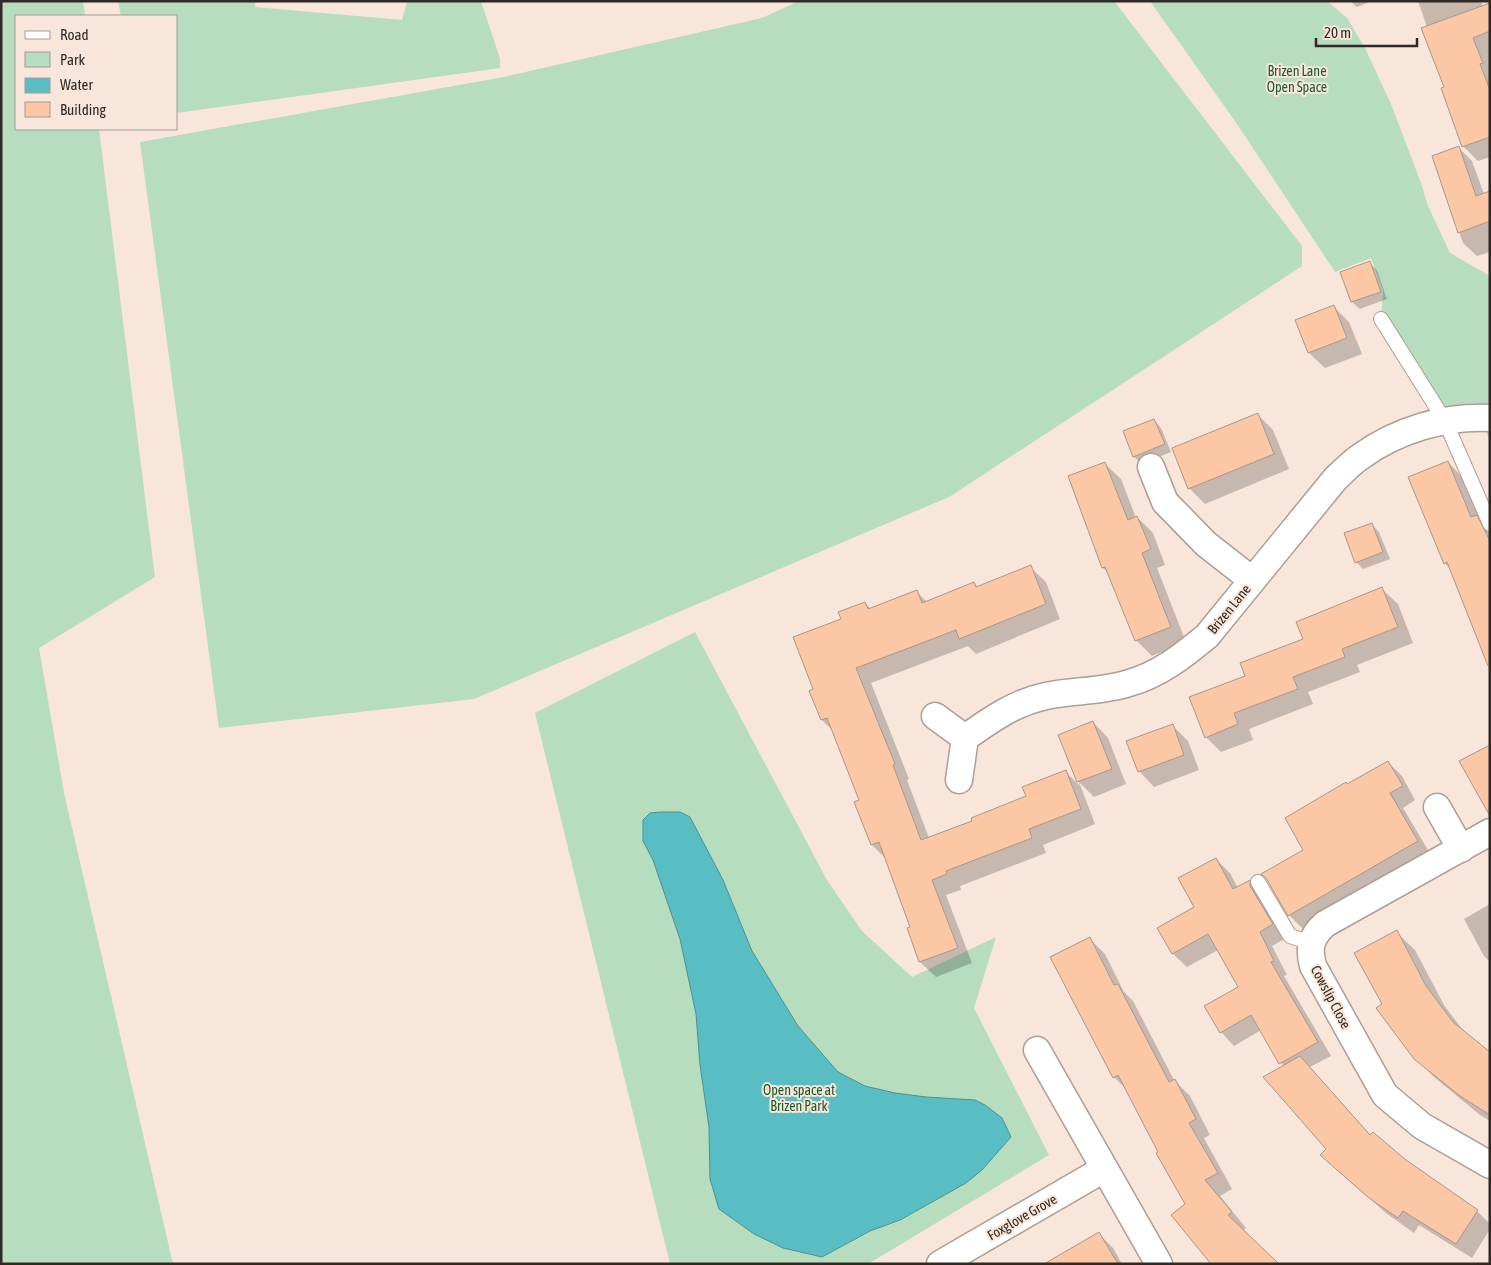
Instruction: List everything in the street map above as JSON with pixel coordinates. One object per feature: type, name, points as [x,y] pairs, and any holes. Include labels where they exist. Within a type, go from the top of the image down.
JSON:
[{"type":"street","name":"Brizen Lane","points":[[965,738],[990,720],[1016,706],[1046,696],[1104,690],[1131,683],[1154,674],[1182,657],[1207,636],[1336,478],[1360,457],[1386,441],[1414,429],[1462,418],[1490,418]]},
{"type":"street","points":[[1151,467],[1165,502],[1206,544],[1252,580]]},
{"type":"street","points":[[935,716],[965,738],[959,780]]},
{"type":"street","points":[[1438,807],[1461,849]]},
{"type":"street","points":[[1311,943],[1316,932],[1338,916],[1490,832]]},
{"type":"street","name":"Cowslip Close","points":[[1311,943],[1310,954],[1313,966],[1385,1095],[1422,1126],[1490,1165]]},
{"type":"street","points":[[1037,1050],[1159,1264]]},
{"type":"street","name":"Foxglove Grove","points":[[940,1264],[1104,1170]]},
{"type":"lane","points":[[1381,319],[1445,421],[1490,524]]},
{"type":"lane","points":[[1258,882],[1290,936],[1311,943]]},
{"type":"green space","points":[[1,1],[83,1],[85,15],[15,15],[15,130],[99,130],[155,577],[39,648],[64,793],[173,1264],[1,1264]]},
{"type":"green space","points":[[118,1],[255,1],[255,7],[402,20],[407,1],[481,1],[500,59],[500,68],[178,113],[178,15],[121,15]]},
{"type":"green space","points":[[799,1],[1114,1],[1302,246],[1302,266],[949,497],[474,699],[219,728],[140,142],[504,77],[762,18]]},
{"type":"green space","name":"Brizen Lane Open Space","points":[[1150,1],[1327,1],[1347,18],[1365,48],[1391,104],[1428,206],[1450,253],[1490,276],[1490,441],[1480,418],[1445,421],[1381,319],[1383,291],[1371,258],[1335,272],[1237,124]]},
{"type":"green space","name":"Open space at Brizen Park","points":[[695,632],[827,880],[862,931],[912,977],[996,937],[974,1008],[1049,1155],[868,1264],[670,1264],[535,713]]},
{"type":"water","points":[[680,812],[690,817],[723,880],[752,951],[798,1026],[838,1072],[865,1086],[895,1093],[975,1100],[1002,1118],[1011,1137],[982,1170],[966,1183],[900,1220],[870,1231],[822,1257],[783,1248],[754,1234],[719,1209],[710,1179],[709,1127],[700,1065],[696,1014],[680,939],[653,860],[643,841],[643,820],[650,813]]},
{"type":"building","points":[[1490,3],[1490,31],[1473,38],[1483,63],[1480,64],[1490,90],[1490,137],[1462,147],[1441,88],[1444,87],[1421,28]]},
{"type":"building","points":[[1459,146],[1476,196],[1490,191],[1490,221],[1458,233],[1432,156]]},
{"type":"building","points":[[1370,261],[1381,292],[1351,302],[1340,272]]},
{"type":"building","points":[[1334,305],[1347,338],[1308,353],[1295,320]]},
{"type":"building","points":[[1258,413],[1274,454],[1188,489],[1172,448]]},
{"type":"building","points":[[1154,419],[1165,444],[1133,457],[1123,431]]},
{"type":"building","points":[[1448,461],[1471,517],[1477,515],[1490,541],[1490,665],[1488,666],[1447,562],[1444,564],[1408,477]]},
{"type":"building","points":[[1105,462],[1128,520],[1137,516],[1151,549],[1142,553],[1171,627],[1135,641],[1105,567],[1102,568],[1068,476]]},
{"type":"building","points":[[1372,523],[1383,552],[1355,563],[1344,533]]},
{"type":"building","points":[[1031,565],[1046,604],[959,639],[956,630],[856,668],[895,764],[893,765],[921,840],[972,821],[971,818],[1026,796],[1022,787],[1066,770],[1081,809],[1029,829],[1032,838],[946,871],[947,874],[932,880],[958,948],[919,962],[907,928],[910,927],[879,842],[871,845],[854,802],[859,800],[827,718],[821,720],[809,691],[813,689],[793,637],[841,619],[838,612],[865,602],[868,609],[917,590],[922,603],[974,582],[976,587]]},
{"type":"building","points":[[1382,587],[1398,627],[1342,649],[1345,657],[1293,677],[1298,689],[1234,713],[1238,724],[1205,738],[1189,697],[1245,676],[1240,663],[1303,639],[1296,622]]},
{"type":"building","points":[[1093,721],[1112,769],[1077,782],[1058,735]]},
{"type":"building","points":[[1173,724],[1184,755],[1138,772],[1126,741]]},
{"type":"building","points":[[1490,745],[1490,816],[1459,761]]},
{"type":"building","points":[[1388,761],[1403,786],[1390,793],[1418,841],[1288,916],[1266,878],[1261,874],[1303,850],[1285,818],[1346,782],[1347,784]]},
{"type":"building","points":[[1216,858],[1233,889],[1250,880],[1250,886],[1273,924],[1260,932],[1274,961],[1271,962],[1318,1042],[1279,1064],[1251,1015],[1220,1033],[1204,1006],[1238,987],[1208,934],[1172,954],[1157,928],[1194,907],[1178,878]]},
{"type":"building","points":[[1397,930],[1426,986],[1453,1022],[1490,1052],[1490,1115],[1460,1096],[1414,1059],[1376,1008],[1382,1004],[1354,953]]},
{"type":"building","points":[[1090,937],[1114,985],[1118,984],[1169,1082],[1175,1079],[1196,1119],[1189,1123],[1218,1173],[1205,1180],[1232,1212],[1228,1215],[1279,1264],[1211,1264],[1171,1215],[1185,1204],[1156,1153],[1158,1152],[1118,1075],[1113,1078],[1050,957]]},
{"type":"building","points":[[1300,1056],[1370,1135],[1373,1132],[1406,1160],[1478,1210],[1456,1244],[1403,1211],[1398,1218],[1369,1198],[1320,1155],[1326,1149],[1263,1077]]},
{"type":"building","points":[[1099,1232],[1118,1264],[1044,1264]]}]
